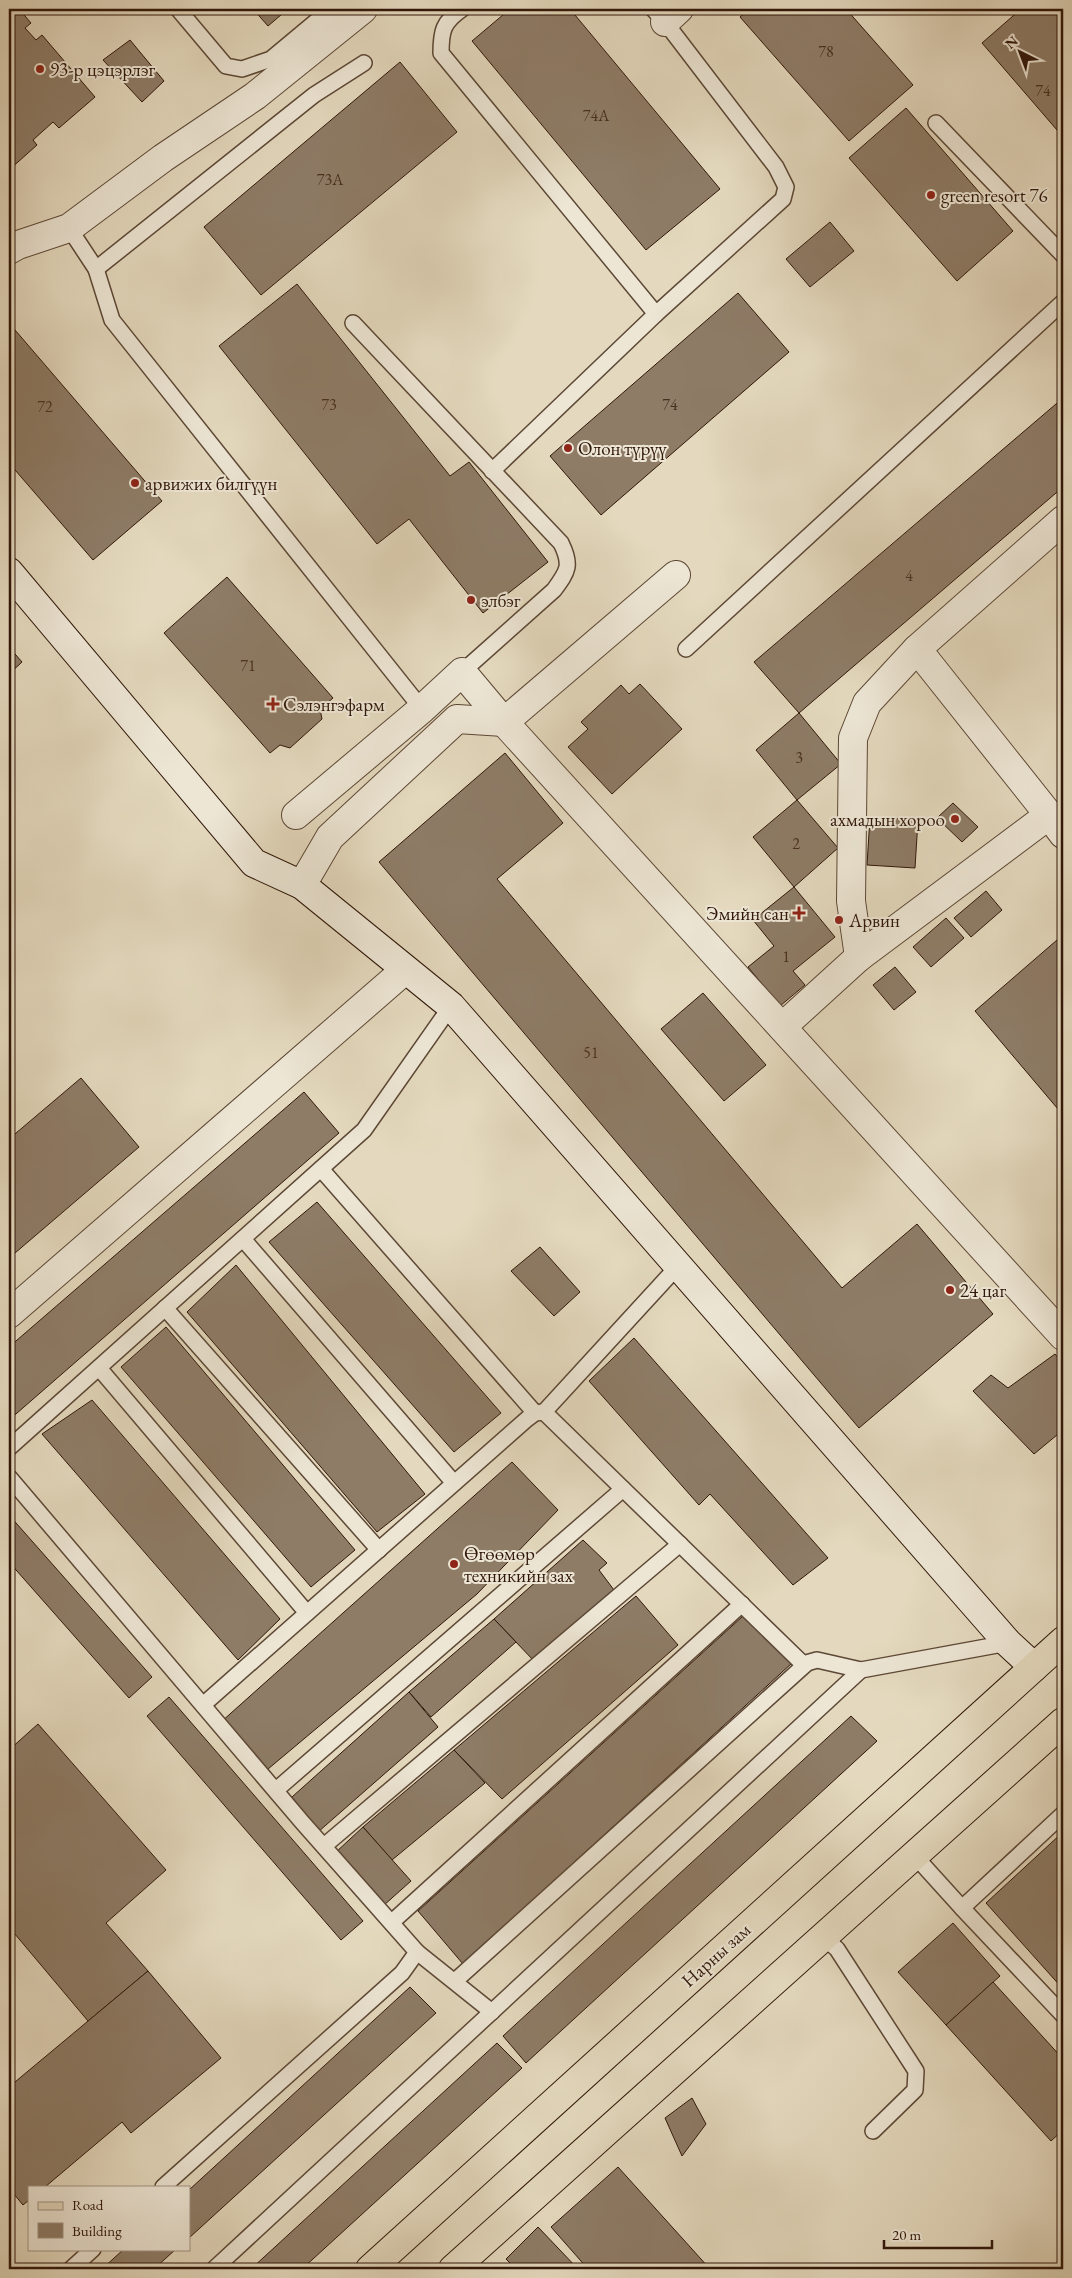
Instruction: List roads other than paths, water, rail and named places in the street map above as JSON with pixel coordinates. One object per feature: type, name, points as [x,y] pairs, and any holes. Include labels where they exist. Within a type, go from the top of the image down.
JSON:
[{"type":"main road","name":"Нарны зам","points":[[370,2269],[1063,1641]]},
{"type":"main road","points":[[453,2269],[1063,1722]]},
{"type":"street","points":[[9,250],[18,245],[69,228],[163,158],[255,96],[363,9]]},
{"type":"street","points":[[858,957],[851,901],[853,738],[867,702],[917,649],[1063,520]]},
{"type":"street","points":[[9,572],[254,863],[302,885],[451,1006],[1008,1642],[1034,1667]]},
{"type":"street","points":[[302,885],[330,837],[457,720],[504,722],[676,575]]},
{"type":"street","points":[[782,1026],[858,957],[1056,825],[917,649]]},
{"type":"street","points":[[296,815],[422,709],[462,672],[504,722],[1063,1336]]},
{"type":"street","points":[[9,1314],[405,970]]},
{"type":"lane","points":[[178,9],[226,66],[242,69],[271,59],[331,9]]},
{"type":"lane","points":[[462,9],[448,18],[441,37],[441,54],[656,314]]},
{"type":"lane","points":[[492,471],[656,314],[783,199],[786,187],[776,167],[666,13]]},
{"type":"lane","points":[[96,269],[314,95],[364,63]]},
{"type":"lane","points":[[936,123],[1063,255]]},
{"type":"lane","points":[[69,228],[96,269],[112,320],[422,709]]},
{"type":"lane","points":[[686,648],[1063,302]]},
{"type":"lane","points":[[352,324],[561,543],[569,557],[566,573],[554,590],[462,672]]},
{"type":"lane","points":[[9,1448],[364,1130],[451,1006]]},
{"type":"lane","points":[[321,1169],[539,1412],[624,1489],[803,1664],[806,1664]]},
{"type":"lane","points":[[242,1240],[454,1483]]},
{"type":"lane","points":[[204,1704],[454,1483],[539,1412],[678,1266]]},
{"type":"lane","points":[[165,1308],[379,1550]]},
{"type":"lane","points":[[99,1368],[307,1613]]},
{"type":"lane","points":[[9,1477],[417,1952],[492,2012]]},
{"type":"lane","points":[[276,1790],[624,1489]]},
{"type":"lane","points":[[324,1846],[680,1544]]},
{"type":"lane","points":[[392,1922],[742,1604]]},
{"type":"lane","points":[[455,1981],[806,1664],[817,1660],[861,1670],[1008,1642]]},
{"type":"lane","points":[[214,2269],[861,1670]]},
{"type":"lane","points":[[962,1908],[1063,1814]]},
{"type":"lane","points":[[914,1855],[1063,2015]]},
{"type":"lane","points":[[823,1937],[837,1949],[916,2071],[915,2090],[873,2131]]},
{"type":"lane","points":[[164,2186],[402,1973],[417,1952]]},
{"type":"lane","points":[[71,2269],[92,2250]]},
{"type":"railway","points":[[1059,2269],[1063,2266]]},
{"type":"place","name":"93-р цэцэрлэг","points":[[40,69]]},
{"type":"place","name":"green resort 76","points":[[931,195]]},
{"type":"place","name":"Олон түрүү","points":[[568,448]]},
{"type":"place","name":"арвижих билгүүн","points":[[135,483]]},
{"type":"place","name":"элбэг","points":[[471,600]]},
{"type":"place","name":"Сэлэнгэфарм","points":[[273,704]]},
{"type":"place","name":"ахмадын хороо","points":[[955,819]]},
{"type":"place","name":"Эмийн сан","points":[[799,913]]},
{"type":"place","name":"Арвин","points":[[839,920]]},
{"type":"place","name":"24 цаг","points":[[950,1290]]},
{"type":"place","name":"Өгөөмөр техникийн зах","points":[[454,1564]]}]
